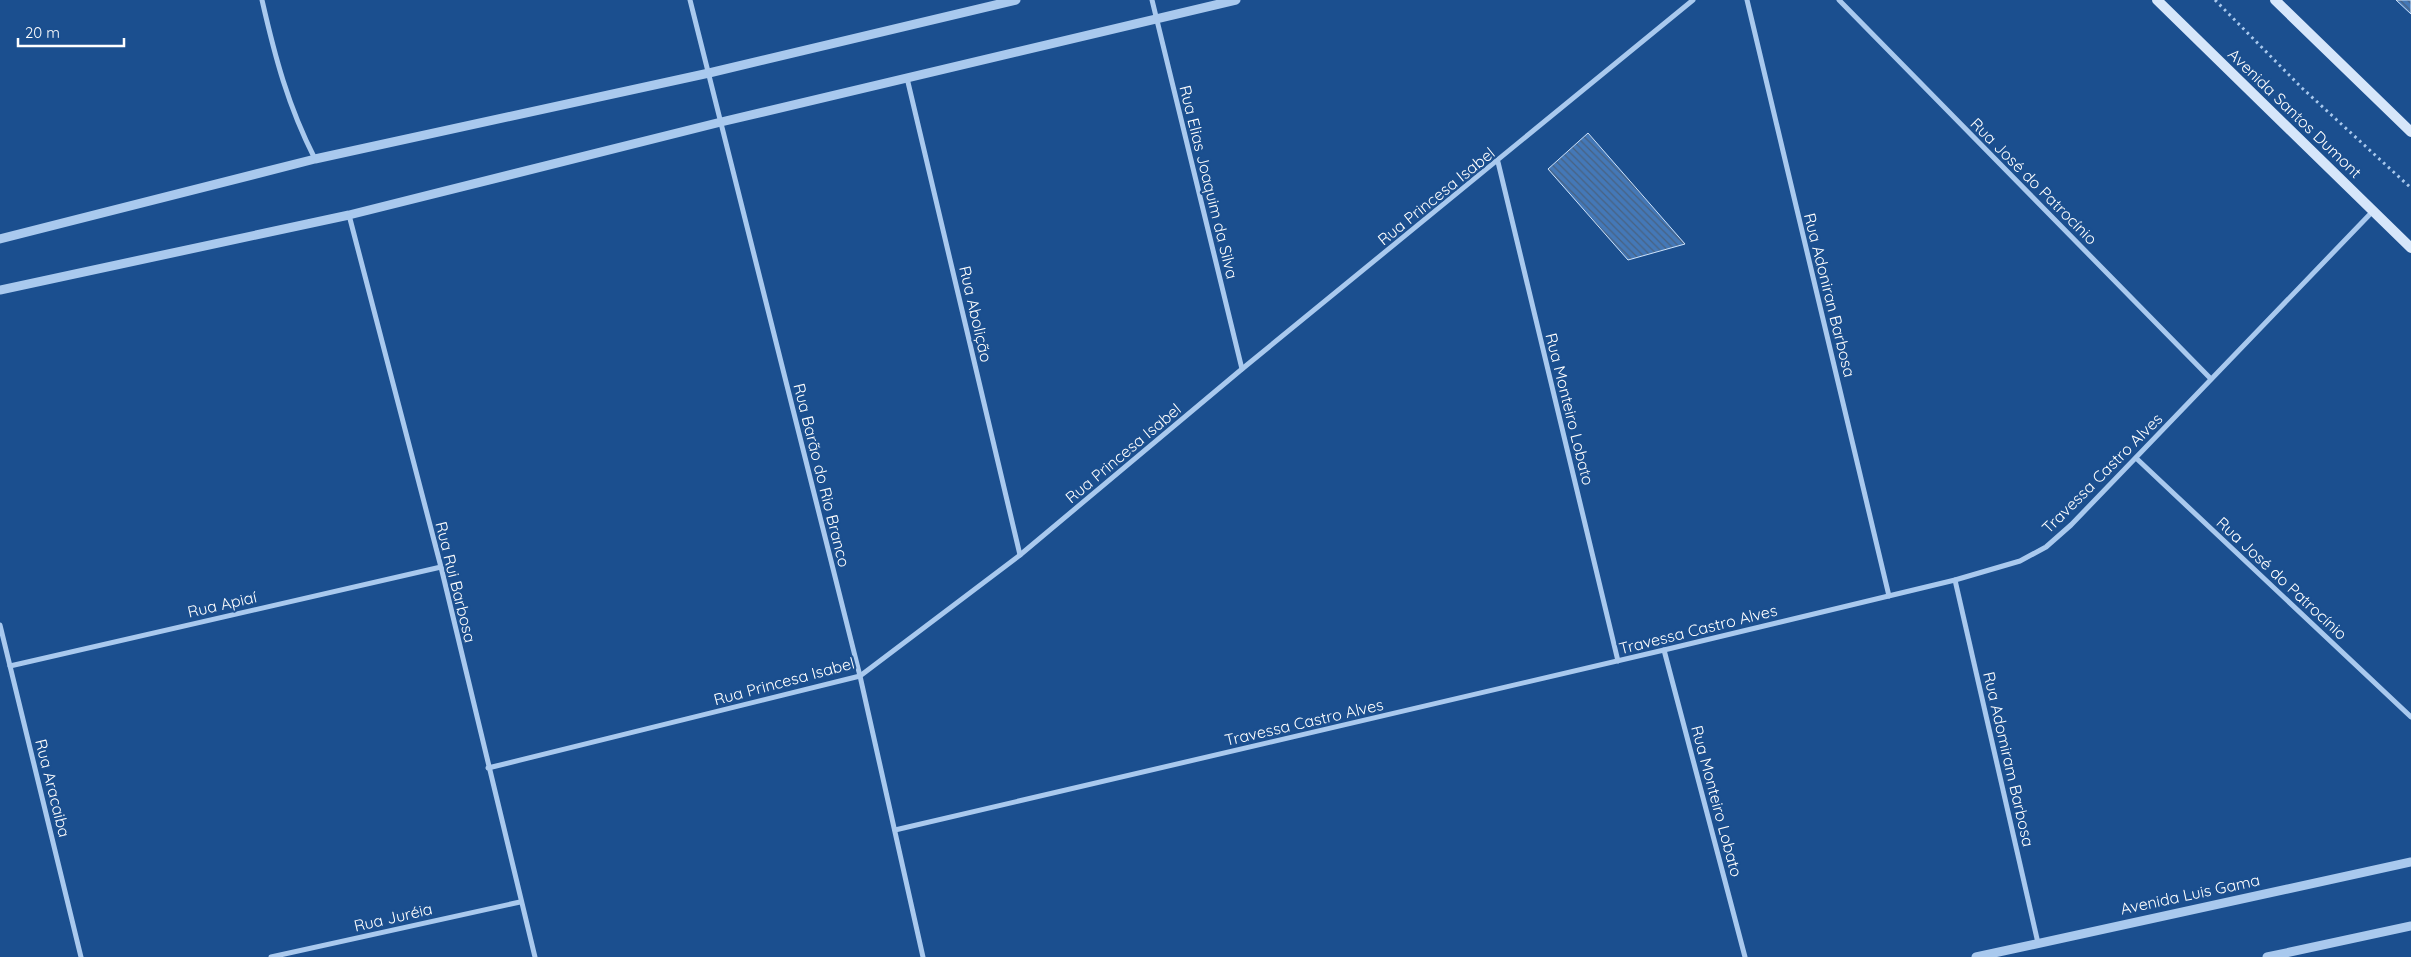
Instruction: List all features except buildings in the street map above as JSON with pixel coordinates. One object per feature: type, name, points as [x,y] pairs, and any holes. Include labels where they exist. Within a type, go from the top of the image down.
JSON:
[{"type":"main road","name":"Avenida Santos Dumont","points":[[2157,0],[2411,248]]},
{"type":"main road","points":[[2275,0],[2411,132]]},
{"type":"street","points":[[262,0],[276,61],[297,124],[315,159]]},
{"type":"street","name":"Rua Barão do Rio Branco","points":[[690,0],[860,676],[923,957]]},
{"type":"street","points":[[0,239],[315,159],[709,73],[1016,0]]},
{"type":"street","name":"Rua Elias Joaquim da Silva","points":[[1152,0],[1242,370]]},
{"type":"street","points":[[0,290],[349,215],[722,122],[1236,0]]},
{"type":"street","name":"Rua Princesa Isabel","points":[[488,768],[860,676],[1020,556],[1242,370],[1694,0]]},
{"type":"street","name":"Rua Adoniran Barbosa","points":[[1747,0],[1889,596]]},
{"type":"street","name":"Rua José do Patrocínio","points":[[1839,0],[2211,379]]},
{"type":"street","name":"Rua Abolição","points":[[907,78],[1020,556]]},
{"type":"street","name":"Rua Monteiro Lobato","points":[[1498,162],[1618,661]]},
{"type":"street","name":"Travessa Castro Alves","points":[[895,830],[1618,661],[1955,580],[2020,561],[2046,547],[2071,526],[2374,210]]},
{"type":"street","name":"Rua Rui Barbosa","points":[[349,215],[440,567],[520,902],[535,957]]},
{"type":"street","name":"Rua José do Patrocínio","points":[[2136,458],[2411,717]]},
{"type":"street","name":"Rua Apiaí","points":[[10,666],[440,567]]},
{"type":"street","name":"Rua Adomiram Barbosa","points":[[1955,580],[2038,943]]},
{"type":"street","name":"Rua Aracaiba","points":[[0,625],[81,957]]},
{"type":"street","name":"Rua Monteiro Lobato","points":[[1664,650],[1745,957]]},
{"type":"street","name":"Avenida Luis Gama","points":[[1976,957],[2411,862]]},
{"type":"street","name":"Rua Juréia","points":[[271,957],[520,902]]},
{"type":"street","points":[[2267,957],[2411,926]]},
{"type":"path","points":[[2215,0],[2302,88],[2411,188]]}]
